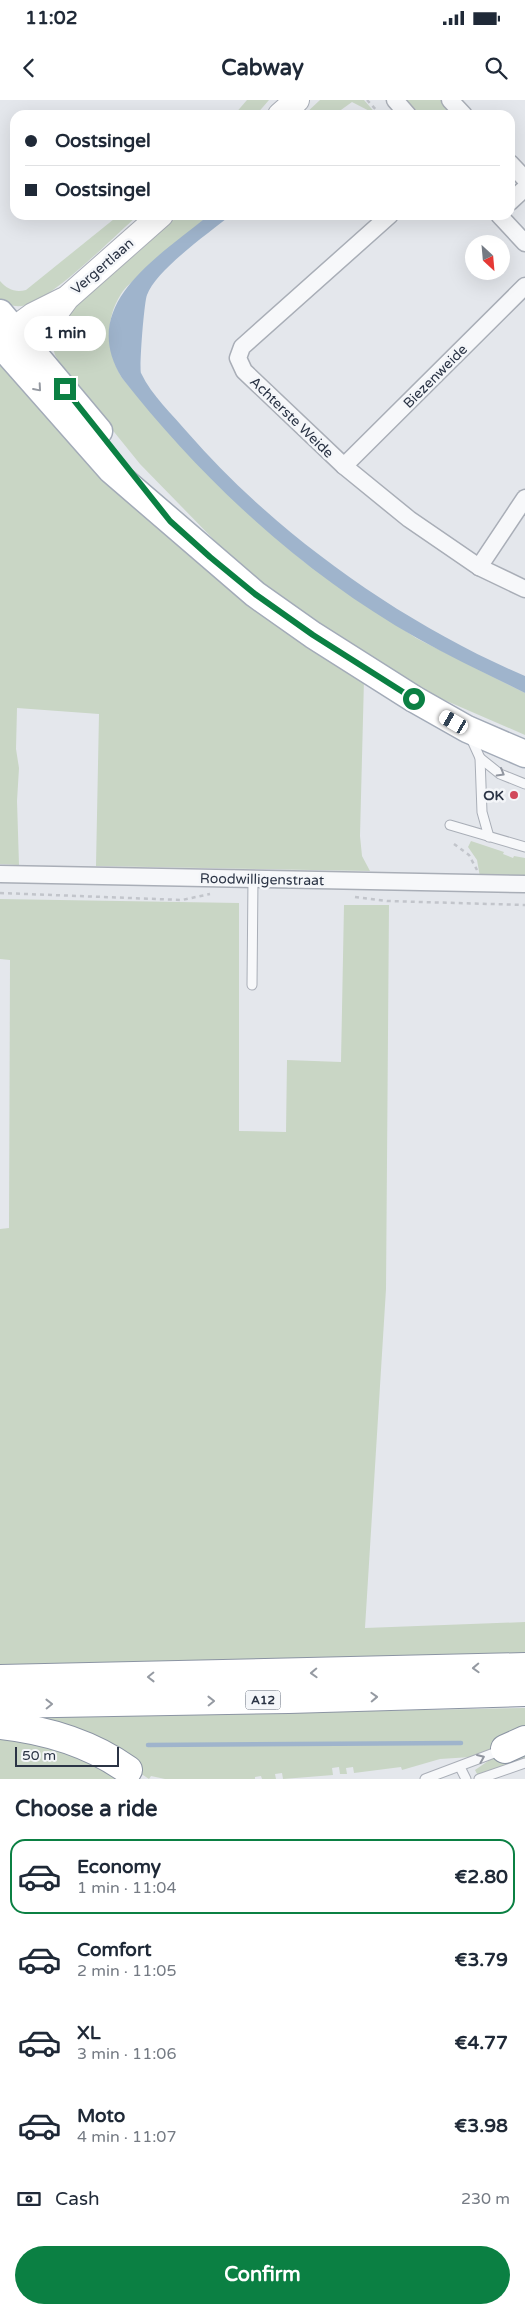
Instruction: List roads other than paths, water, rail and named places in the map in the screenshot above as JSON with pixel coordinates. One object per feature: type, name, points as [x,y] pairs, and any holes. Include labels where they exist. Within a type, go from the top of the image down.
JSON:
[{"type":"highway","name":"A12","points":[[0,1679],[525,1667]]},
{"type":"highway","name":"A12","points":[[0,1704],[279,1700],[525,1692]]},
{"type":"highway","points":[[0,1725],[31,1729],[77,1742],[110,1758],[131,1772]]},
{"type":"main road","points":[[9,336],[111,470],[255,594],[313,635],[414,699],[467,729],[525,754]]},
{"type":"street","points":[[266,110],[274,100]]},
{"type":"street","points":[[286,110],[297,100]]},
{"type":"street","points":[[395,100],[404,110]]},
{"type":"street","points":[[450,100],[459,110]]},
{"type":"street","points":[[515,168],[525,179]]},
{"type":"street","points":[[515,197],[525,188]]},
{"type":"street","name":"Vergertlaan","points":[[9,336],[33,315],[67,298],[155,220]]},
{"type":"street","name":"Achterste Weide","points":[[384,220],[242,347],[238,358],[244,371],[344,466],[409,519],[479,567],[525,589]]},
{"type":"street","points":[[504,220],[525,243]]},
{"type":"street","name":"Biezenweide","points":[[344,466],[525,286]]},
{"type":"street","points":[[479,567],[525,498]]},
{"type":"street","name":"Roodwilligenstraat","points":[[0,874],[525,884]]},
{"type":"lane","points":[[467,729],[480,758],[482,812],[489,837]]},
{"type":"lane","points":[[480,758],[500,774],[525,784]]},
{"type":"lane","points":[[450,825],[525,847]]},
{"type":"lane","points":[[252,985],[253,879]]},
{"type":"lane","points":[[425,1779],[518,1750]]},
{"type":"lane","points":[[479,1779],[518,1750]]},
{"type":"lane","points":[[460,1767],[466,1779]]},
{"type":"water","points":[[203,220],[225,220],[172,263],[152,285],[147,295],[141,348],[141,373],[156,397],[223,470],[260,506],[301,540],[343,572],[432,630],[525,676],[525,693],[417,638],[375,613],[295,555],[220,488],[153,416],[122,378],[111,351],[109,327],[116,305],[130,284],[168,247]]},
{"type":"waterway","points":[[148,1745],[461,1743]]},
{"type":"place","name":"OK","points":[[514,795]]}]
